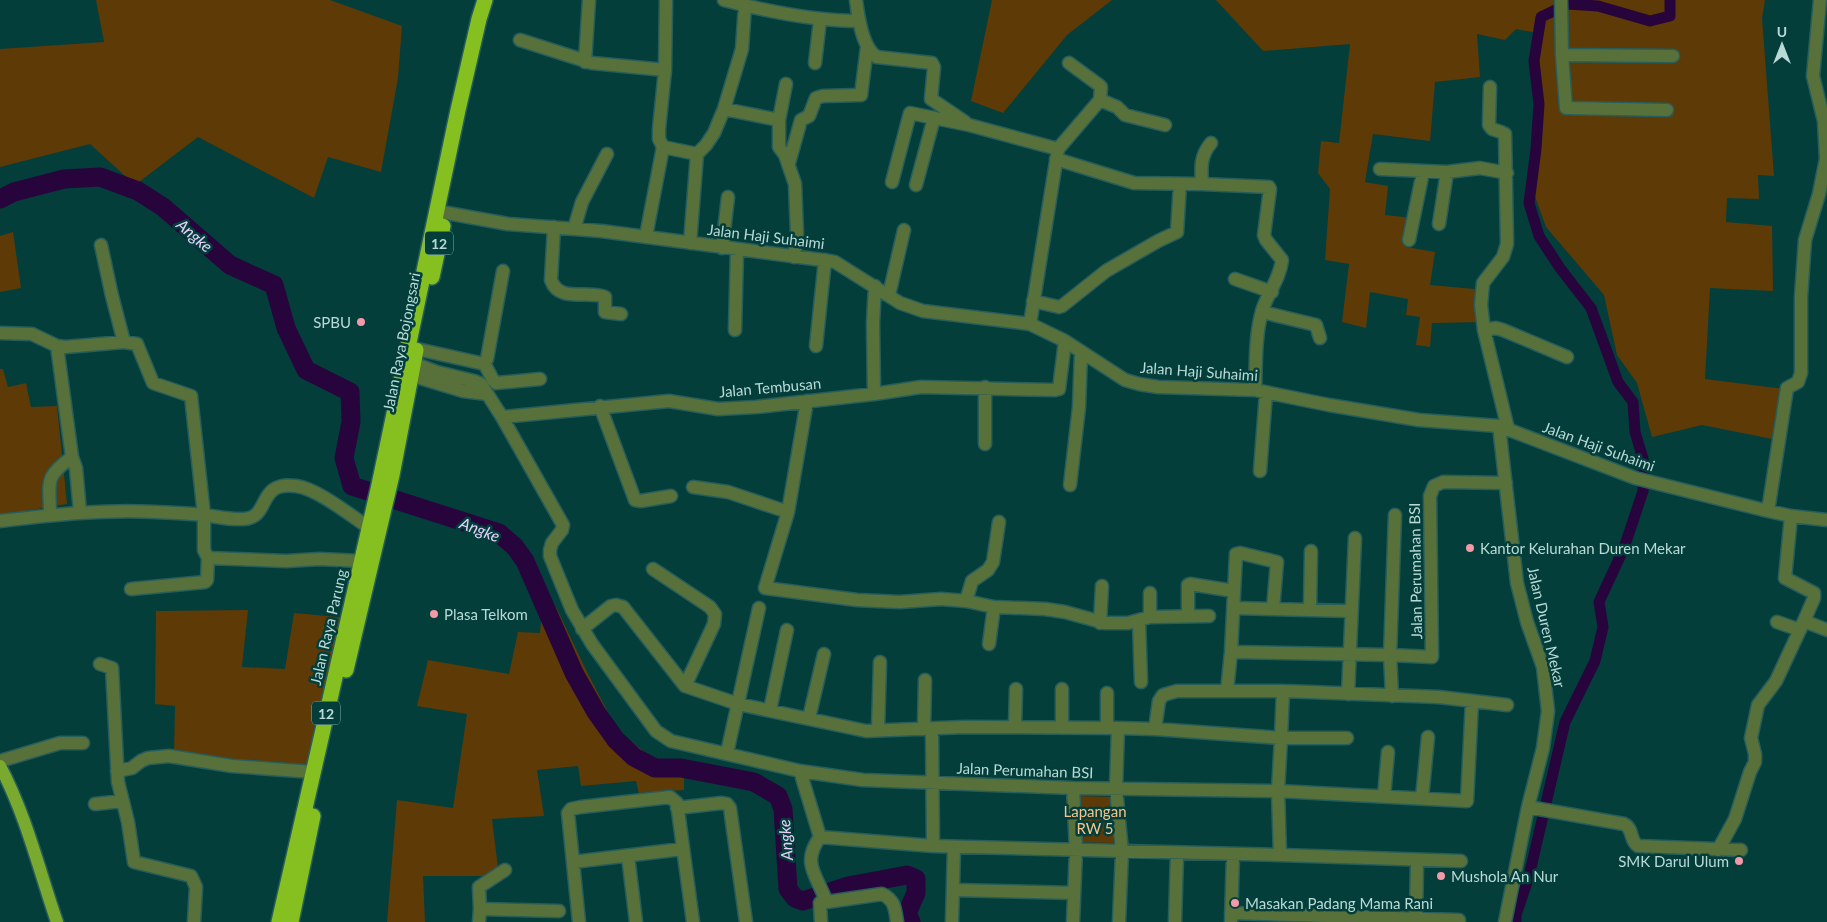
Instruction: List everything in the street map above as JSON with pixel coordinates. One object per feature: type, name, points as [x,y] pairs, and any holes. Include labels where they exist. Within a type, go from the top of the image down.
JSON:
[{"type":"highway","name":"Jalan Raya Bojongsari","points":[[384,486],[441,213],[476,31],[485,0]]},
{"type":"highway","name":"Jalan Raya Bojongsari","points":[[441,213],[494,0]]},
{"type":"highway","name":"Jalan Raya Parung","points":[[291,922],[322,771],[358,628],[384,486]]},
{"type":"highway","name":"Jalan Raya Parung","points":[[279,922],[368,527],[379,506]]},
{"type":"main road","points":[[0,766],[23,820],[57,922]]},
{"type":"street","points":[[585,62],[589,0]]},
{"type":"street","points":[[646,236],[663,147],[659,138],[659,129],[665,70],[666,0]]},
{"type":"street","points":[[724,0],[745,6],[761,4],[820,20],[859,21]]},
{"type":"street","points":[[856,0],[859,21],[871,54],[877,57],[932,63],[934,67],[931,99],[969,125]]},
{"type":"street","points":[[1562,0],[1562,55],[1566,108],[1667,110]]},
{"type":"street","points":[[1768,511],[1788,388],[1798,382],[1801,373],[1801,297],[1805,240],[1819,194],[1826,159],[1824,121],[1813,76],[1820,0]]},
{"type":"street","points":[[690,243],[697,154],[714,133],[724,109],[742,49],[745,6]]},
{"type":"street","points":[[815,63],[820,20]]},
{"type":"street","points":[[520,40],[585,62],[665,70]]},
{"type":"street","points":[[789,163],[801,120],[809,116],[816,98],[821,96],[861,95],[868,47]]},
{"type":"street","points":[[1562,55],[1673,56]]},
{"type":"street","points":[[1030,324],[1057,154],[1100,100],[1100,85],[1069,63]]},
{"type":"street","points":[[786,84],[779,120],[778,143],[789,163],[795,184],[797,233],[794,257]]},
{"type":"street","name":"Jalan Duren Mekar","points":[[1490,87],[1489,125],[1492,129],[1505,134],[1507,244],[1502,257],[1483,283],[1481,305],[1484,330],[1504,428],[1506,483],[1517,583],[1523,609],[1543,667],[1548,711],[1543,748],[1539,809],[1505,922]]},
{"type":"street","points":[[1100,100],[1114,105],[1125,115],[1165,125]]},
{"type":"street","points":[[724,109],[779,120]]},
{"type":"street","points":[[892,182],[910,113],[969,125],[1057,154],[1134,183],[1202,184],[1267,187],[1270,189],[1264,235],[1282,260],[1272,292],[1262,312],[1257,340],[1260,391],[1260,471]]},
{"type":"street","points":[[916,185],[934,118]]},
{"type":"street","points":[[1202,184],[1202,159],[1211,143]]},
{"type":"street","points":[[663,147],[697,154]]},
{"type":"street","points":[[574,229],[582,202],[607,154]]},
{"type":"street","points":[[1380,169],[1447,172],[1480,168],[1507,173]]},
{"type":"street","points":[[1409,240],[1423,172]]},
{"type":"street","points":[[1440,224],[1447,172]]},
{"type":"street","points":[[1033,301],[1062,306],[1106,271],[1177,232],[1180,184]]},
{"type":"street","points":[[722,248],[728,197]]},
{"type":"street","name":"Jalan Haji Suhaimi","points":[[441,213],[508,224],[646,236],[722,248],[835,262],[906,306],[923,311],[1030,324],[1064,341],[1125,380],[1139,384],[1158,387],[1260,391],[1419,420],[1504,428],[1635,478],[1768,511],[1827,520]]},
{"type":"street","points":[[554,228],[551,280],[553,286],[563,294],[596,294],[604,297],[605,312],[621,314]]},
{"type":"street","points":[[889,295],[904,230]]},
{"type":"street","points":[[101,245],[124,342]]},
{"type":"street","points":[[735,330],[737,250]]},
{"type":"street","points":[[816,346],[825,260]]},
{"type":"street","points":[[409,364],[484,363],[487,359],[503,272]]},
{"type":"street","points":[[1235,279],[1272,292]]},
{"type":"street","points":[[874,394],[873,323],[875,286]]},
{"type":"street","points":[[1262,312],[1313,324],[1318,328],[1320,338]]},
{"type":"street","points":[[1484,330],[1496,328],[1503,330],[1567,357]]},
{"type":"street","points":[[0,333],[32,334],[57,346],[65,347],[134,342],[139,347],[153,383],[191,396],[204,515],[204,550],[208,558],[207,580],[205,582],[130,589]]},
{"type":"street","name":"Jalan Tembusan","points":[[502,417],[600,406],[669,401],[718,409],[874,394],[921,387],[1059,389],[1064,341]]},
{"type":"street","points":[[57,346],[72,457],[77,478],[80,512]]},
{"type":"street","points":[[1070,485],[1079,407],[1081,352]]},
{"type":"street","points":[[484,363],[496,382],[540,380]]},
{"type":"street","name":"Jalan Perumahan BSI","points":[[409,364],[481,384],[502,417],[563,525],[562,530],[552,543],[550,556],[566,597],[582,629],[656,731],[671,741],[800,771],[863,780],[1073,788],[1278,791],[1467,801],[1472,701]]},
{"type":"street","points":[[985,387],[985,444]]},
{"type":"street","points":[[807,401],[788,512],[765,588],[864,601],[900,602],[942,599],[966,601],[994,607],[1056,610],[1100,623],[1117,624],[1144,619],[1188,615],[1209,616]]},
{"type":"street","points":[[600,406],[635,500],[642,501],[671,496]]},
{"type":"street","points":[[50,515],[50,477],[55,470],[72,457]]},
{"type":"street","name":"Jalan Perumahan BSI","points":[[1231,652],[1350,653],[1432,657],[1430,496],[1434,486],[1442,482],[1506,483]]},
{"type":"street","points":[[0,522],[80,512],[129,511],[204,515],[224,518],[251,518],[259,512],[270,490],[276,487],[294,485],[307,488],[320,495],[368,527]]},
{"type":"street","points":[[693,487],[728,492],[788,512]]},
{"type":"street","name":"Jalan Perumahan BSI","points":[[1392,696],[1390,655],[1395,515]]},
{"type":"street","points":[[1718,850],[1736,819],[1750,772],[1755,762],[1755,754],[1751,742],[1758,705],[1776,681],[1814,598],[1814,593],[1787,580],[1784,575],[1791,516]]},
{"type":"street","points":[[966,601],[972,581],[988,570],[993,562],[999,522]]},
{"type":"street","points":[[1348,694],[1355,538]]},
{"type":"street","points":[[1310,609],[1312,551]]},
{"type":"street","points":[[1227,691],[1234,608],[1236,554],[1240,553],[1277,562],[1273,609]]},
{"type":"street","points":[[208,558],[286,561],[320,558],[360,561]]},
{"type":"street","points":[[653,569],[710,607],[715,614],[714,624],[685,686]]},
{"type":"street","points":[[1188,615],[1188,586],[1190,584],[1234,591]]},
{"type":"street","points":[[1100,623],[1102,586]]},
{"type":"street","points":[[1141,682],[1144,619],[1150,593]]},
{"type":"street","points":[[582,629],[611,606],[623,607],[685,686],[738,704],[866,731],[964,727],[1112,728],[1155,729],[1281,738],[1347,738]]},
{"type":"street","points":[[989,644],[994,607]]},
{"type":"street","points":[[727,753],[759,608]]},
{"type":"street","points":[[1234,608],[1351,611]]},
{"type":"street","points":[[1777,622],[1827,630]]},
{"type":"street","points":[[770,710],[787,630]]},
{"type":"street","points":[[809,718],[824,654]]},
{"type":"street","points":[[878,730],[880,662]]},
{"type":"street","points":[[100,664],[112,668],[117,771],[134,862],[191,876],[195,881],[194,922]]},
{"type":"street","points":[[925,680],[932,784],[933,846]]},
{"type":"street","points":[[1015,727],[1016,689]]},
{"type":"street","points":[[1062,689],[1062,728]]},
{"type":"street","points":[[1155,729],[1159,701],[1163,695],[1177,691],[1283,691],[1392,696],[1439,696],[1508,704]]},
{"type":"street","points":[[1280,856],[1278,791],[1283,691]]},
{"type":"street","points":[[1108,693],[1122,852],[1118,922]]},
{"type":"street","points":[[1422,798],[1428,736]]},
{"type":"street","points":[[0,761],[60,743],[83,743]]},
{"type":"street","points":[[1384,796],[1388,752]]},
{"type":"street","points":[[117,771],[132,768],[148,758],[169,756],[232,766],[313,772]]},
{"type":"street","points":[[800,771],[820,837]]},
{"type":"street","points":[[1073,788],[1076,850],[1073,922]]},
{"type":"street","points":[[579,922],[568,812],[571,809],[670,797],[677,803],[693,922]]},
{"type":"street","points":[[95,804],[122,801]]},
{"type":"street","points":[[677,808],[721,803],[727,804],[730,808],[746,922]]},
{"type":"street","points":[[1539,809],[1624,824],[1630,830],[1633,842],[1638,846],[1741,850]]},
{"type":"street","points":[[820,837],[954,847],[1462,862]]},
{"type":"street","points":[[820,837],[812,848],[810,855],[822,900],[821,922]]},
{"type":"street","points":[[952,922],[954,847]]},
{"type":"street","points":[[573,862],[682,849]]},
{"type":"street","points":[[1175,922],[1177,853]]},
{"type":"street","points":[[1233,855],[1231,917],[1458,920]]},
{"type":"street","points":[[628,856],[636,922]]},
{"type":"street","points":[[1416,918],[1417,861]]},
{"type":"street","points":[[479,922],[479,887],[506,870]]},
{"type":"street","points":[[953,890],[1074,893]]},
{"type":"street","points":[[822,900],[882,894],[889,897],[895,906],[897,922]]},
{"type":"street","points":[[480,909],[559,911]]},
{"type":"green space","points":[[96,0],[330,0],[402,26],[398,78],[381,172],[328,157],[314,198],[198,137],[135,185],[90,144],[0,167],[0,49],[104,42]]},
{"type":"green space","points":[[992,0],[1112,0],[1067,35],[1003,113],[971,101]]},
{"type":"green space","points":[[1216,0],[1765,0],[1762,18],[1774,176],[1758,175],[1759,199],[1727,198],[1726,222],[1772,226],[1773,291],[1710,288],[1705,379],[1784,389],[1782,441],[1702,425],[1652,437],[1637,383],[1617,355],[1604,295],[1546,227],[1529,180],[1537,138],[1534,57],[1537,33],[1516,29],[1505,40],[1477,34],[1480,77],[1435,82],[1430,141],[1373,134],[1365,182],[1388,186],[1385,215],[1413,218],[1406,247],[1435,252],[1430,285],[1485,290],[1484,322],[1432,323],[1430,347],[1416,345],[1420,317],[1406,315],[1408,299],[1370,292],[1366,328],[1342,322],[1349,264],[1325,260],[1330,189],[1318,173],[1321,141],[1339,143],[1350,44],[1263,51]]},
{"type":"green space","points":[[13,232],[21,288],[0,292],[0,236]]},
{"type":"green space","points":[[0,369],[3,369],[8,387],[26,383],[31,407],[57,406],[67,504],[0,515]]},
{"type":"green space","points":[[556,607],[617,730],[648,755],[657,759],[684,762],[684,790],[639,793],[636,781],[581,786],[578,766],[537,770],[544,816],[492,819],[499,876],[423,876],[425,922],[387,922],[397,800],[453,808],[467,714],[417,706],[428,660],[509,674],[518,632],[540,633],[542,611]]},
{"type":"green space","points":[[248,610],[242,667],[285,669],[294,613],[349,618],[319,764],[262,766],[174,755],[175,706],[155,704],[156,611]]},
{"type":"green space","name":"Lapangan RW 5","points":[[1078,796],[1114,797],[1113,843],[1077,842]]},
{"type":"waterway","points":[[1516,922],[1516,915],[1529,876],[1565,722],[1595,661],[1603,627],[1599,602],[1624,548],[1643,491],[1644,462],[1635,432],[1633,402],[1618,382],[1591,308],[1560,268],[1539,236],[1529,203],[1536,149],[1539,104],[1534,61],[1541,17],[1568,4],[1598,6],[1650,21],[1670,16],[1670,0]]},
{"type":"waterway","name":"Angke","points":[[0,199],[14,192],[64,179],[100,177],[138,191],[163,207],[230,265],[274,285],[286,328],[306,370],[350,392],[351,422],[344,458],[352,486],[499,533],[515,547],[525,561],[574,673],[596,712],[616,740],[634,757],[655,768],[681,768],[754,782],[778,796],[783,809],[788,889],[795,898],[803,901],[848,886],[907,875],[916,879],[916,893],[907,913],[911,922]]},
{"type":"place","name":"SPBU","points":[[361,322]]},
{"type":"place","name":"Kantor Kelurahan Duren Mekar","points":[[1470,548]]},
{"type":"place","name":"Plasa Telkom","points":[[434,614]]},
{"type":"place","name":"SMK Darul Ulum","points":[[1739,861]]},
{"type":"place","name":"Mushola An Nur","points":[[1441,876]]},
{"type":"place","name":"Masakan Padang Mama Rani","points":[[1235,903]]}]
